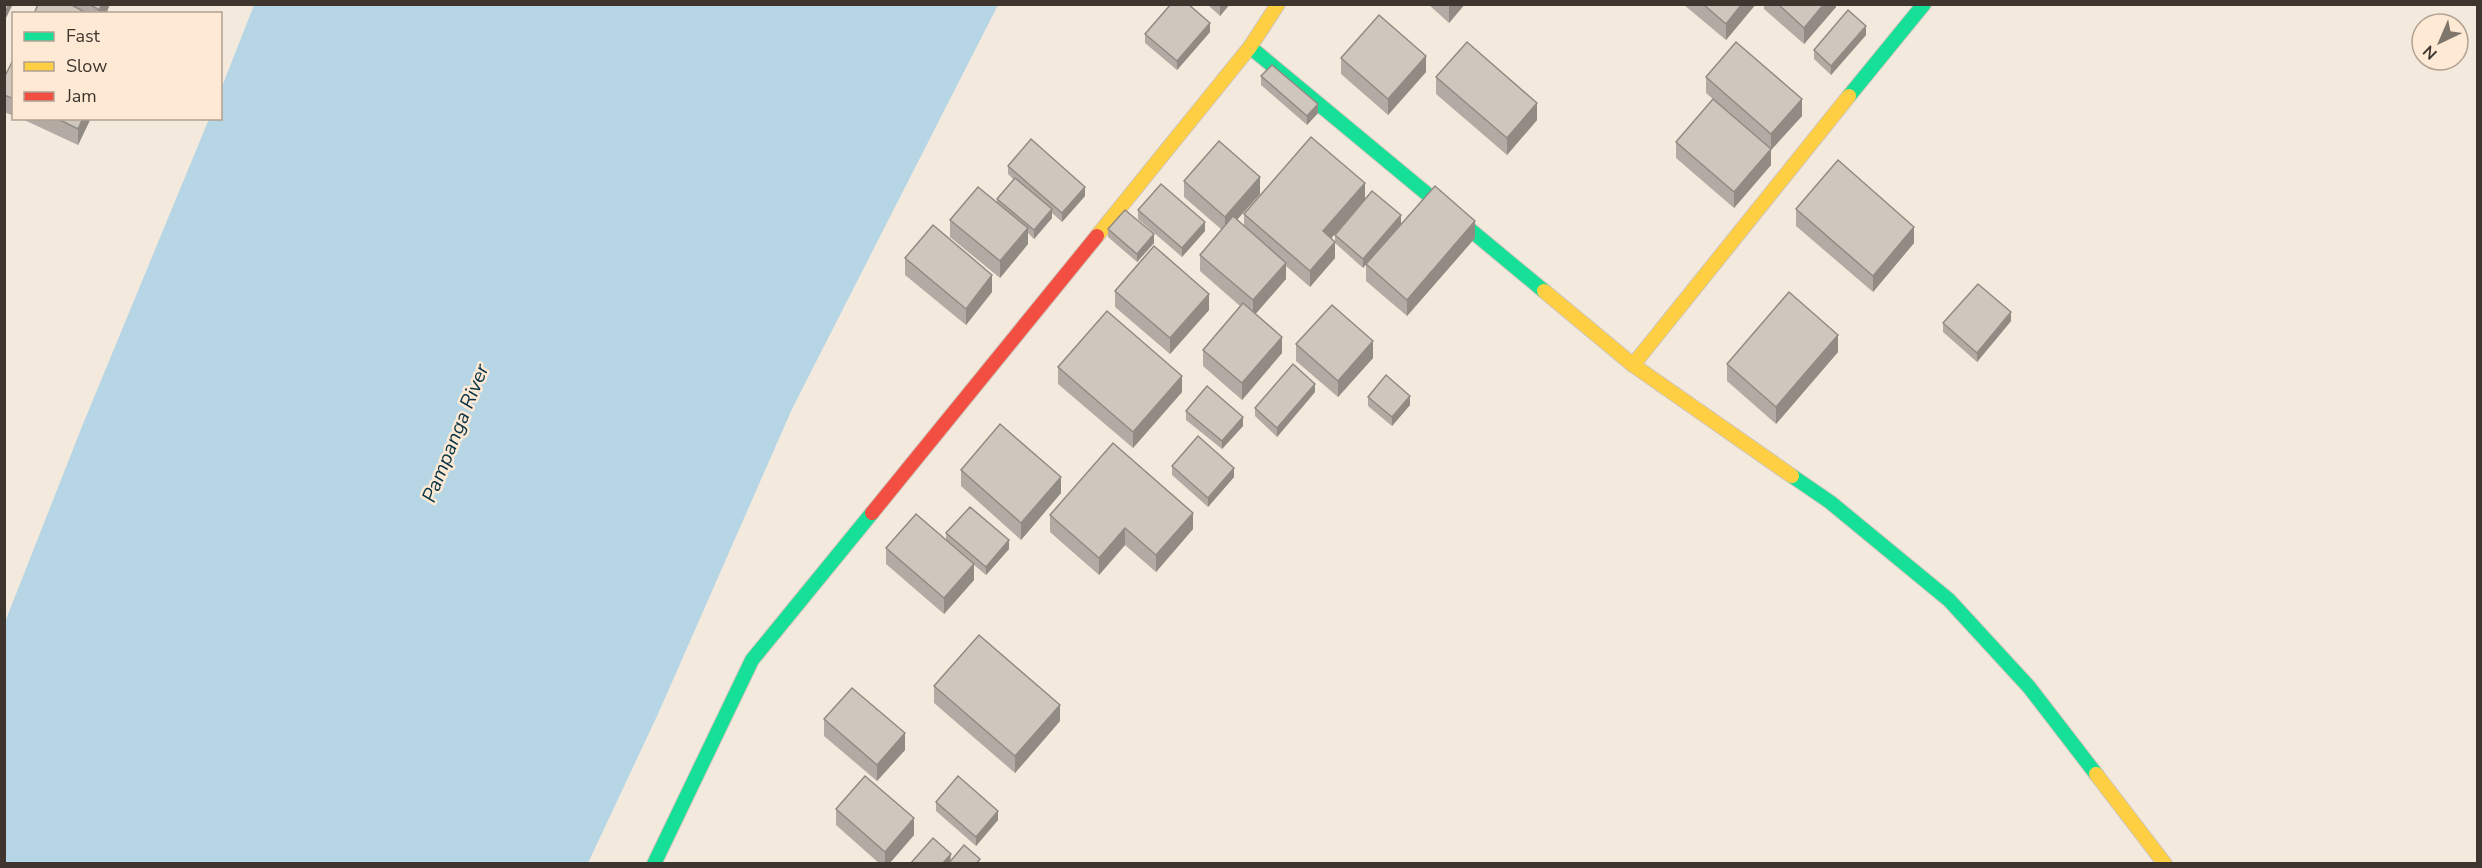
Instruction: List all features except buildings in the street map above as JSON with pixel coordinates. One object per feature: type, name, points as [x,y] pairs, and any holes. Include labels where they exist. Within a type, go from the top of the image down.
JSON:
[{"type":"street","points":[[654,864],[752,660],[1250,47],[1278,4]]},
{"type":"street","points":[[1633,365],[1924,4]]},
{"type":"street","points":[[1250,47],[1633,365],[1830,502],[1949,600],[2029,687],[2165,864]]},
{"type":"water","name":"Pampanga River","points":[[254,5],[998,5],[792,409],[658,714],[588,863],[5,863],[5,622],[83,424],[209,120],[222,120],[222,86]]},
{"type":"traffic: fast","points":[[1849,96],[1924,4]]},
{"type":"traffic: fast","points":[[1250,47],[1544,291]]},
{"type":"traffic: fast","points":[[1792,476],[1830,502],[1949,600],[2029,687],[2096,774]]},
{"type":"traffic: fast","points":[[654,864],[752,660],[872,513]]},
{"type":"traffic: slow","points":[[1097,236],[1250,47],[1278,4]]},
{"type":"traffic: slow","points":[[1633,365],[1849,96]]},
{"type":"traffic: slow","points":[[1544,291],[1633,365],[1792,476]]},
{"type":"traffic: slow","points":[[2096,774],[2165,864]]},
{"type":"traffic: jam","points":[[872,513],[1097,236]]}]
